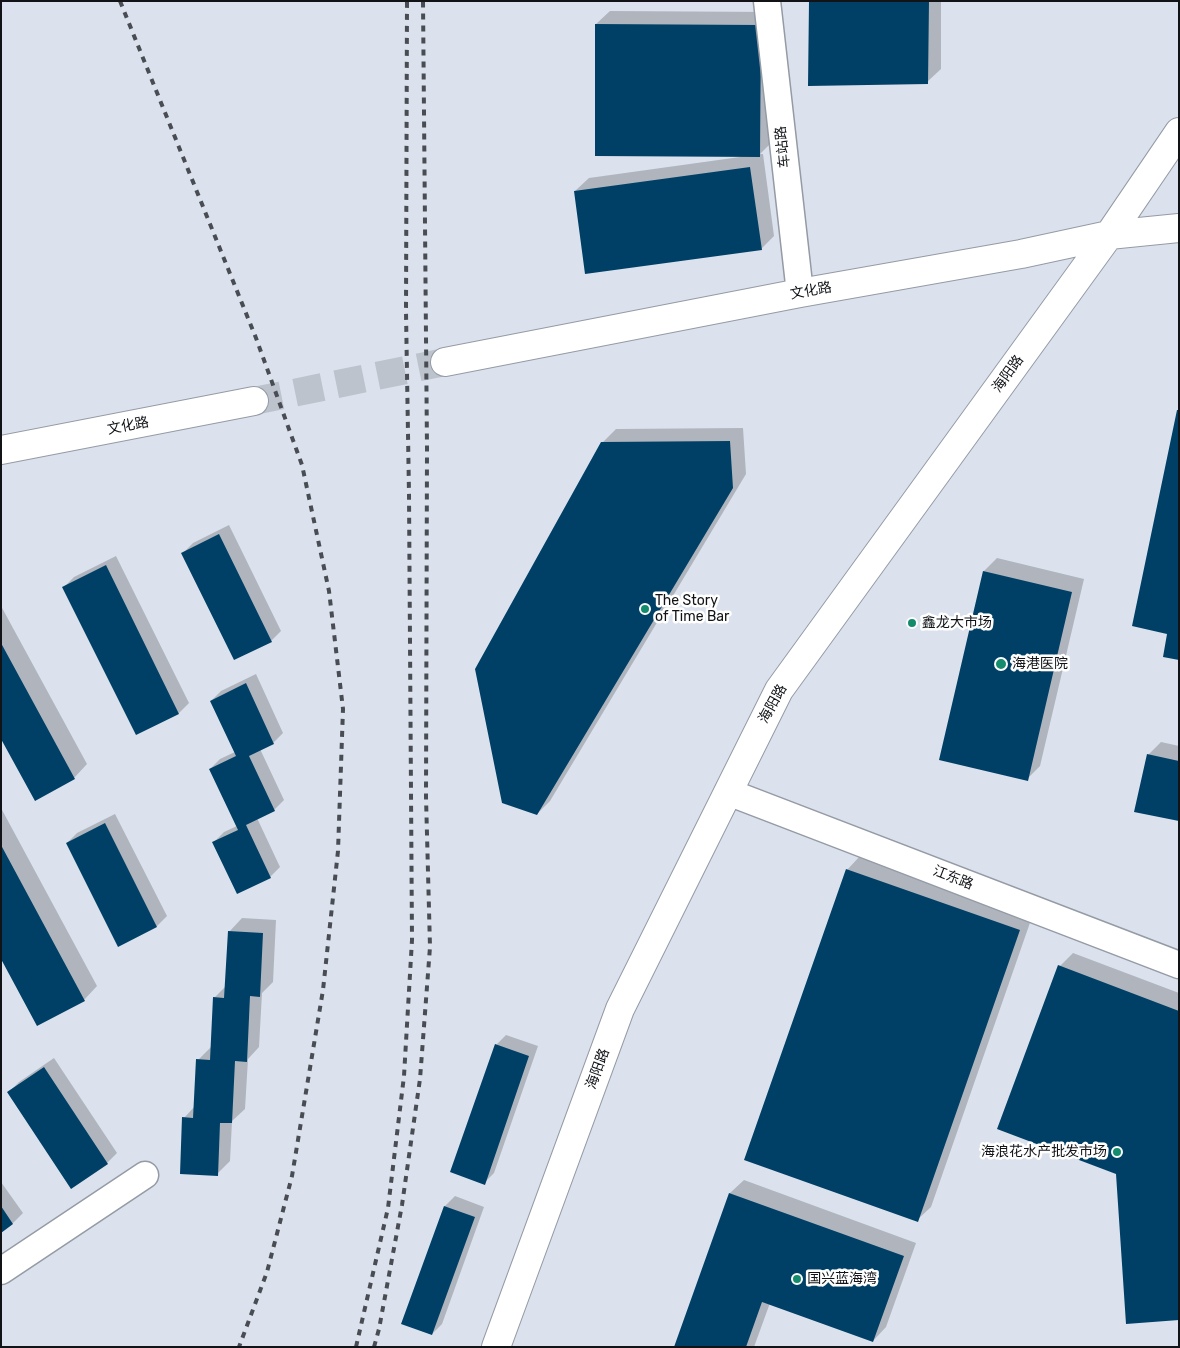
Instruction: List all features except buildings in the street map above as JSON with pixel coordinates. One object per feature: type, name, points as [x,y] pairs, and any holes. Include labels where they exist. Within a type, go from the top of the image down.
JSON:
[{"type":"main road","name":"海阳路","points":[[496,1347],[620,1009],[779,690],[1109,235],[1179,132]]},
{"type":"main road","name":"文化路","points":[[445,362],[800,293],[1021,254],[1109,235],[1179,228]]},
{"type":"main road","name":"文化路","points":[[1,450],[254,401]]},
{"type":"street","name":"车站路","points":[[767,1],[800,293]]},
{"type":"street","name":"江东路","points":[[728,792],[1179,965]]},
{"type":"street","points":[[1,1271],[145,1175]]},
{"type":"tunnel","points":[[254,401],[445,362]]},
{"type":"railway","points":[[120,1],[256,338],[302,465],[329,591],[343,709],[338,851],[323,990],[292,1176],[267,1272],[239,1347]]},
{"type":"railway","points":[[356,1347],[388,1208],[404,1076],[412,940],[406,312],[407,1]]},
{"type":"railway","points":[[374,1347],[402,1205],[420,1079],[430,947],[426,797],[427,448],[423,1]]},
{"type":"place","name":"The Story of Time Bar","points":[[645,609]]},
{"type":"place","name":"鑫龙大市场","points":[[912,623]]},
{"type":"place","name":"海港医院","points":[[1001,664]]},
{"type":"place","name":"海浪花水产批发市场","points":[[1117,1152]]},
{"type":"place","name":"国兴蓝海湾","points":[[797,1279]]}]
